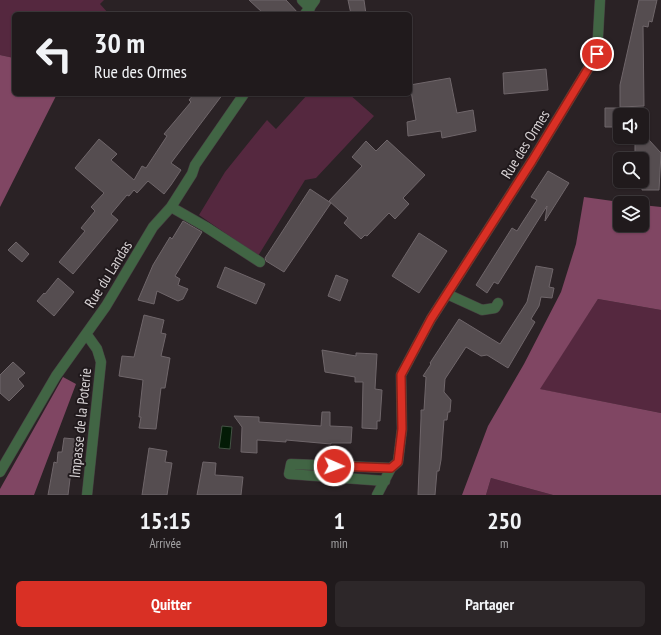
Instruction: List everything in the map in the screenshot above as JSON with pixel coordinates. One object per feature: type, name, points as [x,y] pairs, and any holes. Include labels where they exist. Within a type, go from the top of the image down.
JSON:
[{"type":"street","points":[[302,0],[310,7]]},
{"type":"street","name":"Rue des Ormes","points":[[377,495],[391,468],[398,462],[402,429],[401,375],[431,319],[532,161],[597,54],[600,0]]},
{"type":"street","name":"Rue du Landas","points":[[0,472],[56,376],[87,335],[131,268],[153,227],[171,207],[192,174],[195,165],[243,96]]},
{"type":"street","points":[[171,207],[206,226],[260,262]]},
{"type":"street","points":[[447,294],[482,310],[495,308],[498,303]]},
{"type":"street","name":"Impasse de la Poterie","points":[[87,335],[97,349],[101,362],[87,495]]},
{"type":"street","points":[[385,481],[289,474],[291,464],[391,468]]},
{"type":"shaded area","points":[[0,0],[104,0],[100,4],[107,12],[12,12],[12,58],[0,55]]},
{"type":"shaded area","points":[[0,55],[12,58],[12,96],[56,96],[0,207]]},
{"type":"shaded area","points":[[306,96],[351,96],[374,116],[316,178],[305,180],[258,256],[199,215],[225,172],[267,120],[276,129]]},
{"type":"shaded area","points":[[584,197],[613,201],[613,232],[649,232],[649,206],[661,207],[661,310],[598,299],[540,389],[661,413],[661,495],[553,495],[491,478],[486,495],[462,495],[488,426],[524,364],[561,292],[576,244]]},
{"type":"shaded area","points":[[598,299],[661,310],[661,413],[539,389]]},
{"type":"shaded area","points":[[63,377],[76,384],[34,495],[0,495],[0,489]]},
{"type":"shaded area","points":[[222,426],[232,427],[230,449],[219,448]]},
{"type":"shaded area","points":[[491,478],[553,495],[486,495]]},
{"type":"building","points":[[249,0],[286,0],[297,12],[262,12]]},
{"type":"building","points":[[348,0],[364,0],[366,12],[351,12]]},
{"type":"building","points":[[639,0],[657,0],[652,22],[649,21],[648,27],[643,26],[644,106],[620,107],[620,85]]},
{"type":"building","points":[[546,69],[548,90],[504,94],[503,73]]},
{"type":"building","points":[[450,78],[457,113],[473,110],[476,131],[442,138],[441,131],[408,136],[407,122],[416,120],[412,96],[412,85]]},
{"type":"building","points":[[192,96],[221,96],[171,163],[181,170],[164,194],[148,181],[137,193],[134,190],[129,196],[127,195],[111,214],[118,220],[73,274],[59,262],[85,231],[81,228],[95,211],[91,207],[104,193],[75,168],[99,139],[117,154],[111,160],[134,180],[142,166],[146,168],[167,136],[164,134],[191,102],[189,100]]},
{"type":"building","points":[[605,108],[613,108],[613,127],[605,127]]},
{"type":"building","points":[[387,140],[425,175],[403,198],[409,204],[395,219],[389,213],[367,236],[365,235],[361,239],[344,223],[348,218],[329,201],[362,166],[352,157],[366,141],[376,151]]},
{"type":"building","points":[[649,140],[661,153],[659,190],[642,190],[642,188],[649,188],[649,152],[635,152],[635,144],[649,144]]},
{"type":"building","points":[[548,171],[569,183],[545,221],[547,206],[498,284],[494,282],[487,293],[476,285],[512,228],[517,231],[537,200],[531,197]]},
{"type":"building","points":[[310,189],[331,203],[284,272],[266,261],[265,258]]},
{"type":"building","points":[[183,221],[202,232],[175,276],[180,279],[178,285],[188,289],[183,299],[178,301],[157,291],[154,304],[138,300],[153,265],[170,237],[172,239]]},
{"type":"building","points":[[419,233],[447,251],[419,293],[392,276]]},
{"type":"building","points":[[16,242],[29,254],[22,262],[8,250]]},
{"type":"building","points":[[536,266],[553,269],[549,287],[554,288],[552,298],[541,297],[539,306],[531,319],[535,322],[508,368],[487,355],[481,356],[466,347],[445,379],[444,392],[451,400],[450,412],[448,412],[447,420],[444,420],[441,460],[439,471],[437,471],[435,495],[418,495],[421,410],[424,410],[426,377],[423,376],[459,319],[500,344],[527,302]]},
{"type":"building","points":[[225,267],[265,284],[256,304],[217,287]]},
{"type":"building","points":[[336,275],[348,280],[340,301],[328,296]]},
{"type":"building","points":[[58,278],[74,292],[54,316],[37,301]]},
{"type":"building","points":[[144,315],[164,320],[161,333],[166,334],[161,356],[170,358],[165,388],[161,388],[156,429],[139,428],[143,380],[119,376],[122,356],[134,357]]},
{"type":"building","points":[[322,350],[356,356],[356,353],[377,354],[375,389],[382,390],[380,421],[377,421],[377,429],[362,428],[363,382],[355,382],[355,377],[325,372]]},
{"type":"building","points":[[13,362],[25,373],[18,379],[24,386],[9,401],[0,393],[0,375]]},
{"type":"building","points":[[322,412],[330,412],[330,426],[352,427],[351,443],[331,444],[286,440],[286,442],[257,440],[257,453],[241,452],[242,427],[234,416],[259,417],[259,422],[321,426]]},
{"type":"building","points":[[64,438],[75,439],[68,495],[48,495],[54,462],[57,463],[58,452],[62,452]]},
{"type":"building","points":[[149,448],[167,451],[165,462],[172,463],[167,495],[142,495]]},
{"type":"building","points":[[203,462],[216,463],[215,475],[243,477],[241,495],[197,495]]},
{"type":"route","points":[[334,466],[391,468],[398,462],[402,429],[401,375],[431,319],[532,161],[597,54]]}]
